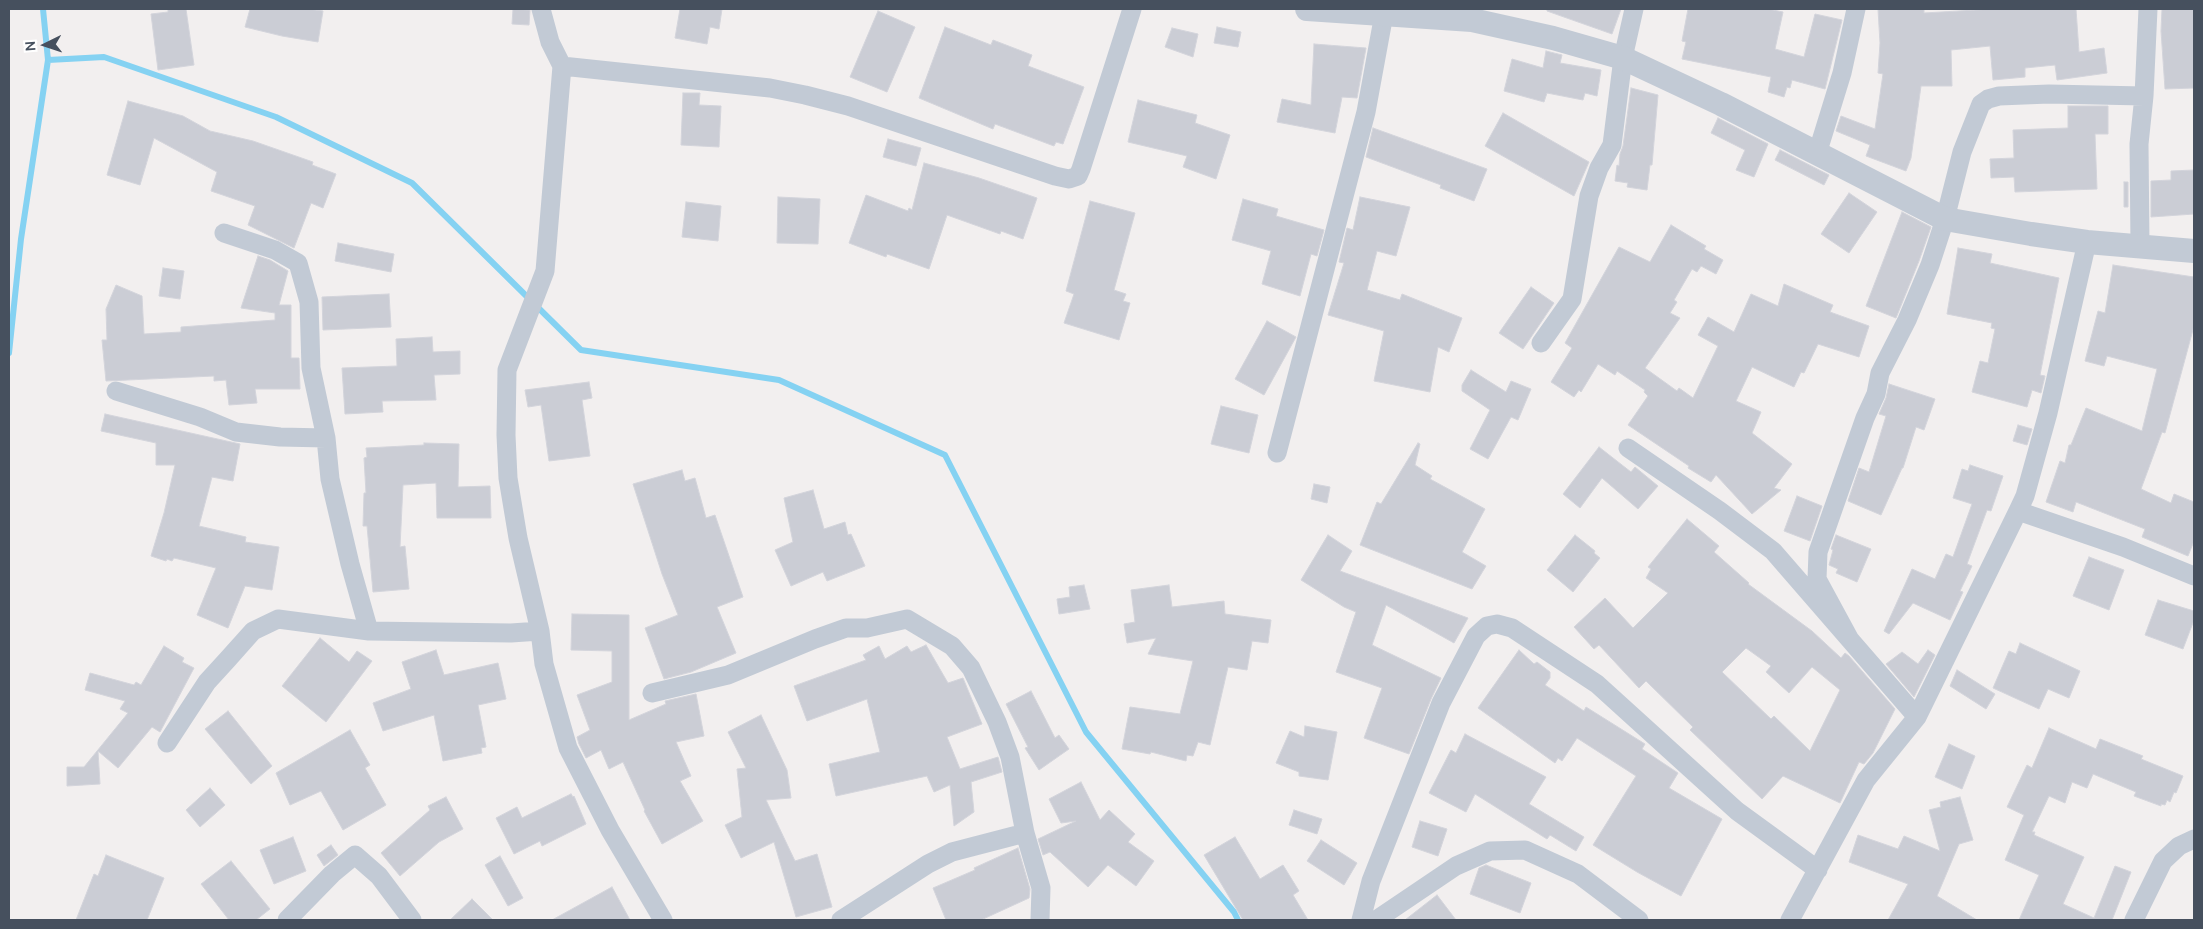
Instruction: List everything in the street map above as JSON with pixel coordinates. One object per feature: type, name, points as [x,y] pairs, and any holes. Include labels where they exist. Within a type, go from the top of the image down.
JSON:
[{"type":"street","points":[[541,9],[550,42],[562,66],[546,271],[507,370],[506,435],[508,478],[518,538],[540,632],[544,664],[568,748],[610,830],[663,920]]},
{"type":"street","points":[[562,66],[761,87],[805,95],[848,106],[1055,176],[1069,179],[1078,176],[1081,168],[1132,9]]},
{"type":"street","points":[[1306,9],[1472,20],[1552,38],[1623,58],[1721,104],[1945,219],[2087,242],[2194,251]]},
{"type":"street","points":[[1541,342],[1572,299],[1589,196],[1599,168],[1612,145],[1623,58],[1634,9]]},
{"type":"street","points":[[1816,154],[1842,73],[1856,9]]},
{"type":"street","points":[[2140,245],[2140,144],[2148,9]]},
{"type":"street","points":[[1277,453],[1366,112],[1384,14]]},
{"type":"street","points":[[1849,638],[1818,579],[1818,552],[1865,418],[1876,394],[1880,373],[1907,320],[1930,265],[1945,219],[1962,152],[1981,104],[1988,99],[1999,96],[2049,94],[2144,96]]},
{"type":"street","points":[[224,232],[275,250],[298,263],[309,302],[311,368],[326,438],[330,479],[350,564],[369,631]]},
{"type":"street","points":[[1797,917],[1818,870],[1866,780],[1917,716],[2018,511],[2048,413],[2087,242]]},
{"type":"street","points":[[116,391],[200,416],[236,432],[280,437],[326,438]]},
{"type":"street","points":[[1628,448],[1720,511],[1772,551],[1917,716]]},
{"type":"street","points":[[2018,511],[2123,546],[2194,576]]},
{"type":"street","points":[[167,742],[207,682],[253,631],[278,619],[369,631],[540,632]]},
{"type":"street","points":[[652,692],[728,674],[846,628],[866,628],[907,619],[952,646],[971,668],[997,722],[1010,756],[1025,833],[1041,888],[1040,920]]},
{"type":"street","points":[[1361,920],[1371,881],[1442,703],[1476,636],[1487,626],[1497,624],[1512,628],[1597,684],[1737,812],[1818,870]]},
{"type":"street","points":[[841,920],[920,868],[952,852],[1025,833]]},
{"type":"street","points":[[2134,920],[2163,861],[2179,846],[2194,839]]},
{"type":"street","points":[[1376,920],[1456,866],[1490,851],[1524,850],[1578,874],[1638,920]]},
{"type":"street","points":[[287,920],[332,874],[355,855],[379,876],[412,920]]},
{"type":"building","points":[[168,9],[186,9],[194,65],[158,70],[151,14],[168,12]]},
{"type":"building","points":[[250,9],[308,9],[323,11],[318,42],[245,27]]},
{"type":"building","points":[[513,9],[530,10],[529,25],[512,24]]},
{"type":"building","points":[[680,9],[722,9],[719,29],[710,27],[707,44],[675,38]]},
{"type":"building","points":[[1547,9],[1621,9],[1612,34],[1547,11]]},
{"type":"building","points":[[1688,9],[1768,9],[1783,12],[1775,49],[1804,57],[1815,14],[1842,20],[1825,89],[1792,80],[1790,88],[1787,87],[1784,97],[1768,92],[1771,77],[1682,59],[1686,42],[1682,41]]},
{"type":"building","points":[[1878,9],[1924,9],[1924,13],[1993,9],[2076,9],[2079,52],[2104,48],[2107,73],[2057,80],[2055,65],[2025,68],[2025,77],[1993,80],[1990,46],[1951,50],[1952,86],[1921,86],[1911,158],[1906,171],[1866,156],[1870,145],[1836,131],[1841,116],[1875,129],[1883,74],[1878,73],[1880,43]]},
{"type":"building","points":[[2162,9],[2194,9],[2194,88],[2165,89],[2161,31]]},
{"type":"building","points":[[878,11],[915,27],[887,92],[850,77]]},
{"type":"building","points":[[945,27],[991,45],[993,40],[1032,55],[1028,66],[1084,87],[1063,144],[1056,142],[1054,146],[995,124],[993,129],[919,98]]},
{"type":"building","points":[[1217,27],[1241,32],[1238,47],[1214,43]]},
{"type":"building","points":[[1172,28],[1198,34],[1193,57],[1165,47]]},
{"type":"building","points":[[1314,44],[1366,48],[1357,98],[1342,97],[1335,133],[1277,122],[1282,99],[1311,105]]},
{"type":"building","points":[[1546,51],[1562,55],[1560,63],[1601,70],[1597,96],[1585,93],[1583,100],[1547,93],[1544,102],[1504,91],[1512,59],[1543,68]]},
{"type":"building","points":[[1631,88],[1658,95],[1652,165],[1650,165],[1647,190],[1627,187],[1628,183],[1615,181],[1617,165],[1619,166],[1623,146]]},
{"type":"building","points":[[683,93],[700,93],[699,105],[721,106],[719,147],[681,145]]},
{"type":"building","points":[[1138,100],[1197,115],[1195,123],[1230,135],[1216,179],[1183,167],[1187,156],[1128,142]]},
{"type":"building","points":[[128,101],[183,116],[210,131],[253,141],[313,162],[312,165],[336,174],[323,208],[311,203],[294,248],[248,225],[255,206],[211,191],[217,172],[154,138],[140,185],[107,175]]},
{"type":"building","points":[[2068,106],[2108,106],[2108,134],[2095,134],[2097,189],[2015,192],[2014,177],[1991,178],[1990,159],[2014,158],[2013,130],[2068,128]]},
{"type":"building","points":[[1503,113],[1589,162],[1574,196],[1485,146]]},
{"type":"building","points":[[1718,118],[1768,144],[1754,177],[1736,170],[1745,150],[1711,133]]},
{"type":"building","points":[[1373,128],[1487,169],[1474,201],[1440,188],[1441,185],[1366,157]]},
{"type":"building","points":[[888,139],[921,148],[916,166],[883,157]]},
{"type":"building","points":[[1780,150],[1829,175],[1824,185],[1775,160]]},
{"type":"building","points":[[924,163],[979,178],[1037,198],[1023,239],[1001,231],[1000,234],[947,215],[929,269],[887,254],[886,257],[849,243],[866,195],[908,211],[909,208],[912,210]]},
{"type":"building","points":[[2194,170],[2194,214],[2151,217],[2151,181],[2171,180],[2171,171]]},
{"type":"building","points":[[2124,182],[2128,182],[2128,207],[2124,207]]},
{"type":"building","points":[[1849,193],[1877,212],[1849,253],[1821,234]]},
{"type":"building","points":[[778,197],[820,199],[818,244],[777,243]]},
{"type":"building","points":[[1360,197],[1410,207],[1396,256],[1377,251],[1367,290],[1400,300],[1402,294],[1462,318],[1449,352],[1438,347],[1430,392],[1374,381],[1384,331],[1328,315],[1344,263],[1339,262],[1347,228],[1353,230]]},
{"type":"building","points":[[1243,199],[1278,209],[1276,216],[1324,230],[1317,256],[1311,254],[1300,296],[1262,284],[1271,251],[1232,240]]},
{"type":"building","points":[[1090,201],[1135,213],[1114,290],[1126,294],[1123,301],[1130,303],[1119,340],[1064,323],[1074,294],[1066,291]]},
{"type":"building","points":[[686,202],[721,206],[718,241],[682,237]]},
{"type":"building","points":[[1902,212],[1931,227],[1896,318],[1866,306]]},
{"type":"building","points":[[1671,225],[1706,246],[1704,249],[1723,260],[1716,274],[1701,266],[1697,272],[1692,269],[1674,300],[1677,302],[1670,313],[1680,318],[1645,368],[1677,391],[1679,388],[1693,398],[1718,346],[1698,335],[1708,317],[1734,332],[1751,294],[1778,306],[1784,284],[1833,305],[1830,312],[1869,326],[1859,357],[1818,344],[1804,373],[1801,372],[1794,387],[1752,367],[1736,401],[1761,412],[1752,433],[1792,464],[1774,488],[1781,490],[1752,514],[1716,475],[1711,482],[1628,425],[1648,396],[1644,392],[1645,390],[1617,371],[1615,375],[1598,364],[1581,392],[1579,390],[1574,397],[1551,382],[1572,348],[1565,343],[1619,247],[1650,262]]},
{"type":"building","points":[[338,243],[394,254],[391,272],[335,261]]},
{"type":"building","points":[[1958,248],[1992,254],[1990,263],[2059,278],[2040,375],[2045,376],[2041,393],[2032,390],[2027,407],[1972,392],[1980,361],[1988,363],[1995,329],[1991,328],[1992,323],[1947,314]]},
{"type":"building","points":[[258,256],[270,260],[288,271],[279,305],[291,305],[291,358],[299,358],[300,389],[255,389],[257,403],[229,405],[226,380],[214,381],[214,376],[106,381],[102,340],[107,340],[106,309],[116,285],[142,296],[144,334],[181,332],[181,327],[275,320],[275,313],[241,308]]},
{"type":"building","points":[[2113,265],[2194,277],[2194,326],[2165,433],[2162,432],[2141,489],[2171,503],[2174,494],[2194,502],[2194,541],[2188,556],[2142,537],[2145,529],[2076,502],[2073,512],[2046,502],[2060,461],[2065,463],[2069,445],[2071,445],[2086,408],[2142,431],[2157,369],[2107,356],[2104,366],[2085,361],[2098,311],[2105,313]]},
{"type":"building","points":[[163,268],[184,271],[180,299],[159,296]]},
{"type":"building","points":[[1531,287],[1554,303],[1523,349],[1499,333]]},
{"type":"building","points":[[389,294],[391,327],[323,330],[322,297]]},
{"type":"building","points":[[1267,321],[1296,337],[1264,395],[1235,379]]},
{"type":"building","points":[[432,337],[433,352],[460,351],[460,374],[434,375],[436,400],[382,401],[383,412],[345,414],[342,368],[397,366],[396,339]]},
{"type":"building","points":[[1471,370],[1506,392],[1511,381],[1531,389],[1518,420],[1511,417],[1488,459],[1470,449],[1490,410],[1462,391],[1462,385]]},
{"type":"building","points":[[589,382],[592,398],[582,400],[590,456],[549,461],[541,405],[528,407],[525,390]]},
{"type":"building","points":[[1889,384],[1935,399],[1924,430],[1916,427],[1903,468],[1881,515],[1848,501],[1859,468],[1869,472],[1886,416],[1879,414],[1886,398]]},
{"type":"building","points":[[1221,406],[1258,415],[1249,453],[1211,444]]},
{"type":"building","points":[[105,414],[240,444],[233,481],[212,477],[199,526],[246,537],[245,542],[279,547],[272,590],[245,586],[228,628],[197,615],[216,568],[174,558],[172,561],[167,559],[166,561],[151,556],[164,513],[175,465],[156,465],[156,443],[101,431]]},
{"type":"building","points":[[2018,425],[2032,429],[2027,445],[2013,441]]},
{"type":"building","points":[[424,443],[459,444],[458,487],[490,486],[491,518],[437,518],[436,483],[403,485],[400,547],[405,546],[409,589],[373,592],[367,526],[363,526],[364,493],[366,493],[364,458],[367,457],[366,448],[424,445]]},
{"type":"building","points":[[1418,443],[1420,444],[1415,465],[1432,476],[1430,479],[1485,509],[1462,552],[1486,566],[1472,589],[1360,545],[1377,502],[1381,504]]},
{"type":"building","points":[[1599,447],[1631,472],[1635,467],[1658,486],[1638,509],[1602,478],[1580,508],[1563,494]]},
{"type":"building","points":[[1970,465],[2003,476],[1991,511],[1987,510],[1967,564],[1972,566],[1960,591],[1963,592],[1950,620],[1913,603],[1889,634],[1884,631],[1912,569],[1935,579],[1946,554],[1953,557],[1972,504],[1953,498],[1962,469],[1968,471]]},
{"type":"building","points":[[682,470],[685,481],[695,478],[706,518],[715,515],[743,597],[717,607],[736,653],[691,672],[664,679],[645,628],[678,615],[662,574],[633,484]]},
{"type":"building","points":[[1314,484],[1330,487],[1327,503],[1311,499]]},
{"type":"building","points":[[813,490],[824,529],[845,522],[848,535],[851,534],[865,566],[827,581],[823,572],[791,586],[775,550],[793,542],[784,498]]},
{"type":"building","points":[[1797,496],[1822,506],[1810,541],[1784,531]]},
{"type":"building","points":[[1687,519],[1719,546],[1714,552],[1748,584],[1812,631],[1841,658],[1845,653],[1849,656],[1895,709],[1873,753],[1864,764],[1859,762],[1840,803],[1783,776],[1762,799],[1690,730],[1693,727],[1646,681],[1639,688],[1599,645],[1594,649],[1574,627],[1605,598],[1633,628],[1668,593],[1646,578],[1651,569],[1648,567]],"holes":[[[1746,648],[1771,666],[1766,672],[1789,693],[1812,667],[1840,690],[1810,751],[1774,716],[1771,719],[1722,672]]]},
{"type":"building","points":[[1328,535],[1352,551],[1340,571],[1468,618],[1454,643],[1386,605],[1372,645],[1441,678],[1409,754],[1364,738],[1382,688],[1336,672],[1356,612],[1344,607],[1301,580]]},
{"type":"building","points":[[1575,535],[1595,551],[1594,553],[1600,558],[1573,592],[1547,570]]},
{"type":"building","points":[[1836,535],[1871,549],[1857,582],[1836,573],[1838,569],[1829,565],[1833,550],[1831,549]]},
{"type":"building","points":[[2089,557],[2124,570],[2109,610],[2073,596]]},
{"type":"building","points":[[1084,585],[1090,609],[1059,614],[1057,599],[1070,597],[1069,587]]},
{"type":"building","points":[[1169,585],[1172,607],[1224,601],[1225,614],[1271,620],[1268,643],[1252,641],[1247,670],[1228,667],[1210,745],[1198,742],[1193,756],[1187,755],[1186,761],[1151,752],[1150,754],[1122,749],[1130,707],[1180,714],[1193,661],[1148,654],[1156,638],[1127,643],[1124,624],[1135,622],[1131,590]]},
{"type":"building","points":[[2158,600],[2194,611],[2194,620],[2183,649],[2145,635]]},
{"type":"building","points":[[572,614],[629,615],[629,720],[666,704],[665,701],[696,694],[704,736],[676,742],[691,776],[680,781],[703,821],[662,844],[644,811],[623,762],[609,769],[601,750],[586,758],[579,744],[577,737],[590,730],[577,695],[612,682],[612,651],[571,650]]},
{"type":"building","points":[[320,638],[349,662],[357,651],[372,661],[326,722],[282,686]]},
{"type":"building","points":[[2020,643],[2080,671],[2069,698],[2048,689],[2039,709],[1993,688],[2009,651],[2016,654]]},
{"type":"building","points":[[926,645],[948,683],[963,678],[982,724],[947,737],[960,769],[998,757],[1002,772],[971,782],[974,812],[954,826],[950,785],[934,792],[927,776],[836,796],[829,764],[880,752],[867,699],[807,721],[794,686],[866,660],[863,655],[879,646],[885,659],[907,646],[911,652]]},
{"type":"building","points":[[164,646],[184,658],[182,662],[194,668],[160,732],[152,727],[118,768],[98,751],[100,784],[67,786],[67,767],[84,767],[128,713],[120,709],[125,701],[85,690],[90,673],[134,685],[136,682],[141,685]]},
{"type":"building","points":[[436,650],[444,675],[498,663],[506,699],[478,705],[486,747],[481,748],[482,753],[443,761],[434,715],[383,731],[373,703],[411,689],[402,662]]},
{"type":"building","points":[[1519,650],[1534,664],[1537,662],[1550,672],[1550,678],[1545,685],[1584,711],[1586,707],[1645,744],[1642,749],[1678,773],[1669,788],[1722,819],[1681,896],[1593,845],[1636,776],[1577,738],[1562,761],[1558,758],[1555,763],[1478,708]]},
{"type":"building","points":[[1928,650],[1935,655],[1914,697],[1886,664],[1902,652],[1918,664]]},
{"type":"building","points":[[1957,670],[1995,694],[1986,709],[1950,686]]},
{"type":"building","points":[[1031,691],[1055,738],[1059,735],[1069,749],[1039,770],[1025,748],[1028,747],[1006,704]]},
{"type":"building","points":[[228,711],[272,766],[251,784],[205,729]]},
{"type":"building","points":[[761,715],[787,770],[791,798],[766,800],[795,861],[817,854],[832,907],[796,917],[774,842],[741,858],[725,825],[742,817],[737,769],[746,768],[728,732]]},
{"type":"building","points":[[1305,726],[1337,732],[1328,780],[1299,776],[1299,772],[1276,763],[1290,731],[1304,737]]},
{"type":"building","points":[[2049,728],[2096,749],[2100,739],[2143,756],[2141,759],[2183,776],[2170,802],[2167,800],[2165,805],[2161,804],[2161,806],[2134,796],[2136,792],[2093,774],[2087,788],[2072,782],[2065,803],[2049,796],[2032,832],[2035,832],[2034,835],[2084,857],[2063,904],[2094,918],[2115,866],[2131,872],[2112,920],[2019,920],[2039,875],[2005,860],[2024,815],[2007,807],[2027,765],[2032,768]]},
{"type":"building","points":[[350,730],[370,765],[365,768],[386,805],[343,830],[321,791],[290,805],[276,773]]},
{"type":"building","points":[[1465,734],[1546,777],[1529,804],[1584,837],[1576,851],[1550,835],[1547,839],[1475,794],[1466,812],[1429,793],[1451,750],[1456,753]]},
{"type":"building","points":[[1949,744],[1975,756],[1962,789],[1935,777]]},
{"type":"building","points":[[1081,782],[1100,820],[1109,810],[1135,834],[1128,842],[1154,861],[1136,886],[1108,865],[1088,887],[1050,852],[1043,855],[1038,839],[1076,821],[1061,823],[1049,799]]},
{"type":"building","points":[[210,788],[225,805],[200,827],[186,810]]},
{"type":"building","points":[[571,794],[574,796],[586,824],[542,846],[540,841],[514,854],[496,818],[517,807],[522,818]]},
{"type":"building","points":[[446,797],[463,829],[439,842],[400,876],[381,853],[430,810],[428,806]]},
{"type":"building","points":[[1960,797],[1973,840],[1959,844],[1937,896],[1977,920],[1888,920],[1908,884],[1849,862],[1858,835],[1898,849],[1904,836],[1940,851],[1929,810],[1941,807],[1940,802]]},
{"type":"building","points":[[1294,810],[1322,819],[1317,834],[1289,825]]},
{"type":"building","points":[[1420,821],[1447,829],[1438,856],[1412,847]]},
{"type":"building","points":[[293,837],[306,871],[274,884],[260,850]]},
{"type":"building","points":[[1235,837],[1260,879],[1283,865],[1299,891],[1293,895],[1308,920],[1243,920],[1204,855]]},
{"type":"building","points":[[1321,840],[1357,863],[1344,885],[1307,861]]},
{"type":"building","points":[[331,845],[338,855],[324,866],[317,855]]},
{"type":"building","points":[[1018,848],[1030,889],[1029,898],[981,920],[946,920],[933,888],[975,870],[974,868]]},
{"type":"building","points":[[106,855],[164,878],[147,920],[76,920],[94,874],[98,876]]},
{"type":"building","points":[[500,856],[523,898],[508,906],[485,865]]},
{"type":"building","points":[[231,861],[270,909],[256,920],[229,920],[201,884]]},
{"type":"building","points":[[1486,865],[1531,883],[1520,913],[1470,894],[1479,868]]},
{"type":"building","points":[[612,887],[630,920],[552,920]]},
{"type":"building","points":[[1437,895],[1456,920],[1405,920]]},
{"type":"building","points":[[472,899],[493,920],[450,920]]},
{"type":"waterway","points":[[9,353],[21,239],[48,60],[43,9]]},
{"type":"waterway","points":[[48,60],[104,57],[276,117],[412,183],[581,350],[779,380],[945,455],[1086,732],[1234,912],[1238,920]]}]
